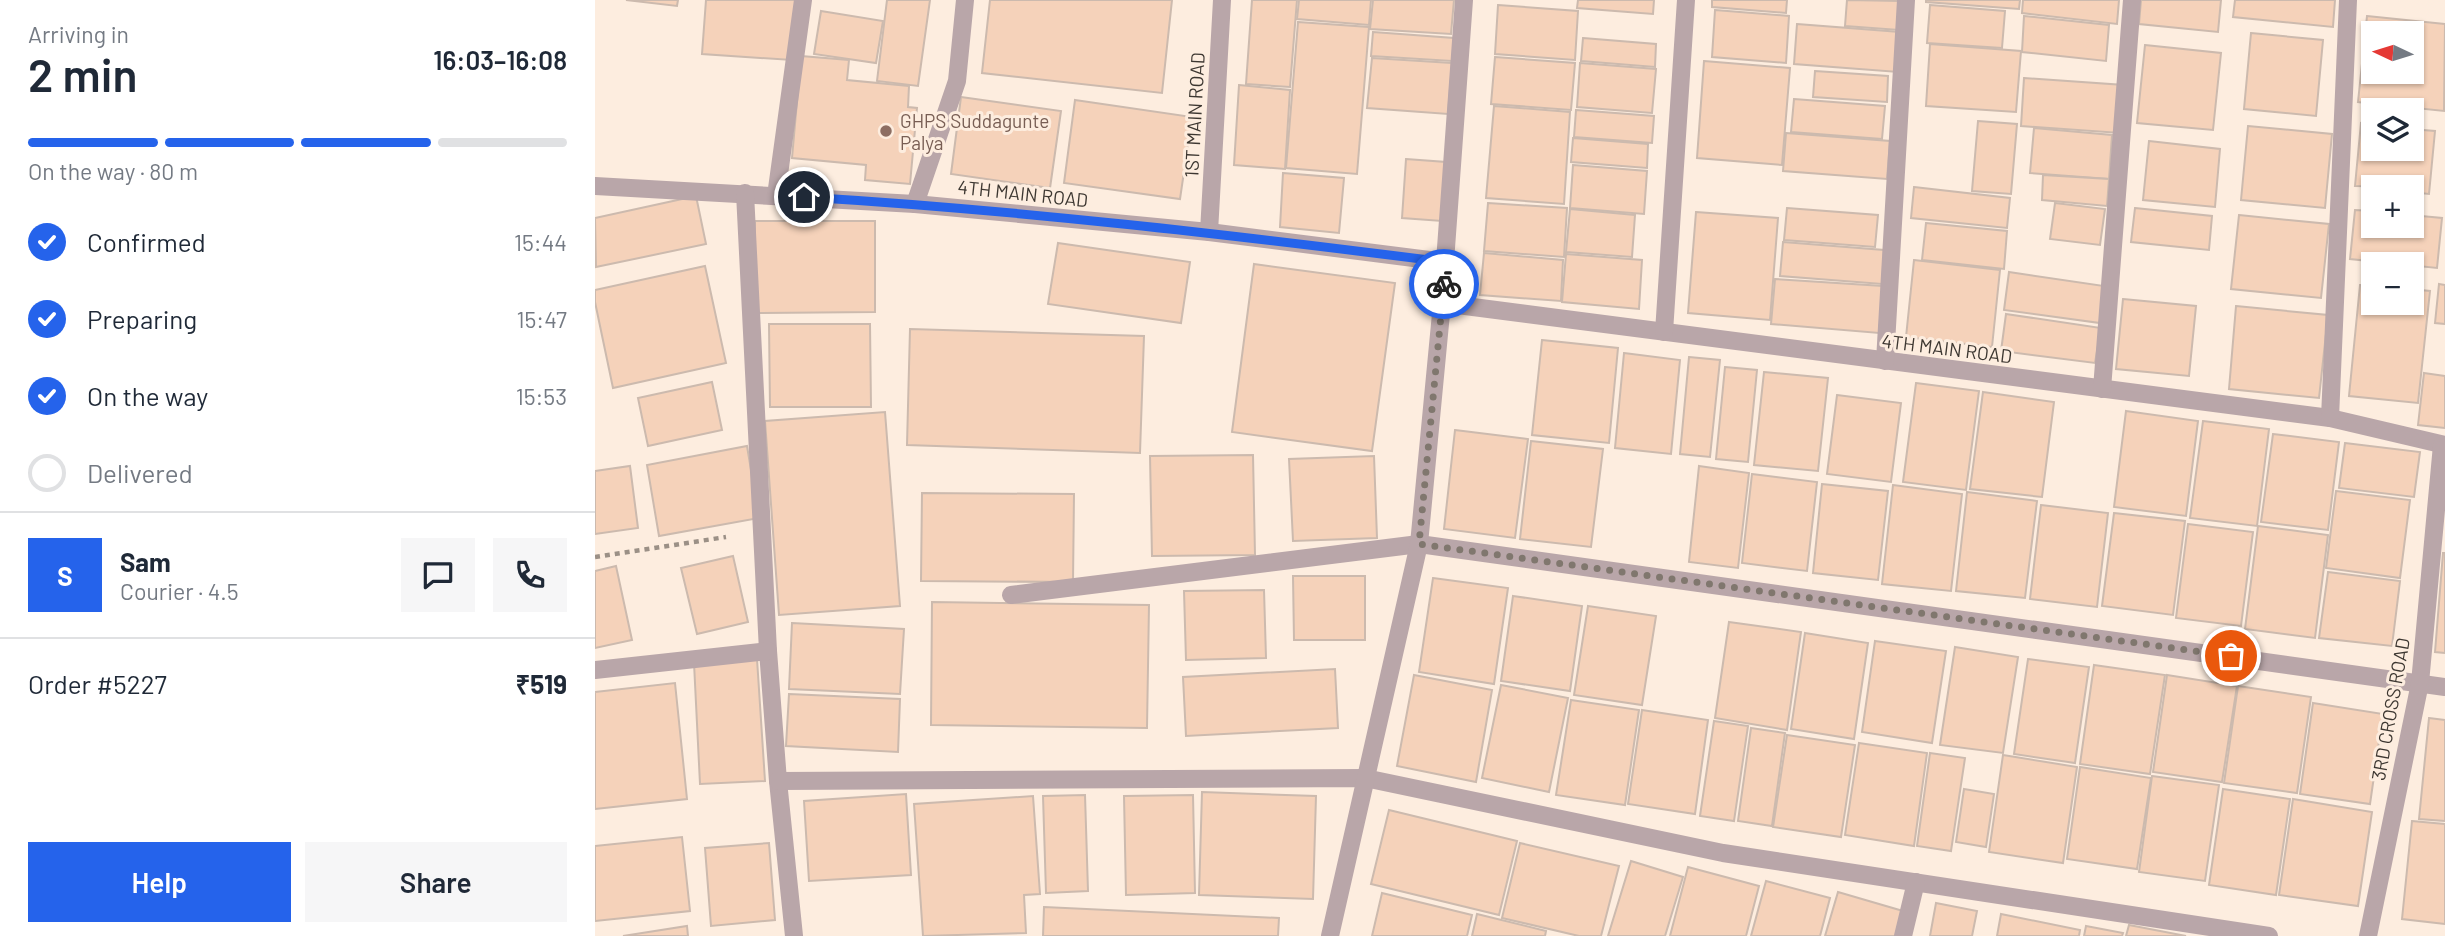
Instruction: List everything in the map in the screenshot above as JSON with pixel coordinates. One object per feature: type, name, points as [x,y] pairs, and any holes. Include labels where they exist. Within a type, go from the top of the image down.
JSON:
[{"type":"street","points":[[776,196],[803,0]]},
{"type":"street","points":[[915,204],[957,81],[965,0]]},
{"type":"street","name":"1ST MAIN ROAD","points":[[1209,232],[1222,0]]},
{"type":"street","points":[[1330,936],[1419,544],[1442,303],[1464,0]]},
{"type":"street","points":[[1664,332],[1686,0]]},
{"type":"street","points":[[1885,361],[1906,0]]},
{"type":"street","points":[[2102,389],[2132,0]]},
{"type":"street","points":[[2330,418],[2348,0]]},
{"type":"street","name":"4TH MAIN ROAD","points":[[595,186],[915,204],[1209,232],[1445,262]]},
{"type":"street","points":[[744,193],[768,651],[794,936]]},
{"type":"street","name":"4TH MAIN ROAD","points":[[1442,303],[2330,418],[2444,445]]},
{"type":"street","name":"3RD CROSS ROAD","points":[[2368,936],[2420,683],[2444,445]]},
{"type":"street","points":[[1011,595],[1419,544],[2445,687]]},
{"type":"street","points":[[595,670],[768,651]]},
{"type":"street","points":[[778,781],[1365,778],[1723,853],[2269,936]]},
{"type":"street","points":[[1903,936],[1916,882]]},
{"type":"path","points":[[595,557],[762,532]]},
{"type":"building","points":[[626,0],[678,0],[677,6]]},
{"type":"building","points":[[706,0],[796,0],[792,60],[702,54]]},
{"type":"building","points":[[887,0],[930,0],[918,86],[877,81]]},
{"type":"building","points":[[990,0],[1172,0],[1162,93],[982,73]]},
{"type":"building","points":[[1252,0],[1297,0],[1290,87],[1246,84]]},
{"type":"building","points":[[1299,0],[1371,0],[1369,25],[1297,19]]},
{"type":"building","points":[[1373,0],[1454,0],[1451,34],[1370,29]]},
{"type":"building","points":[[1578,0],[1654,0],[1653,14],[1577,8]]},
{"type":"building","points":[[1712,0],[1787,0],[1786,13],[1712,7]]},
{"type":"building","points":[[1847,0],[1901,1],[1899,30],[1845,26]]},
{"type":"building","points":[[1926,0],[2020,0],[2019,9]]},
{"type":"building","points":[[2023,0],[2119,0],[2117,24],[2022,13]]},
{"type":"building","points":[[2141,0],[2221,0],[2218,32],[2139,24]]},
{"type":"building","points":[[2235,0],[2335,0],[2333,27],[2233,17]]},
{"type":"building","points":[[1498,5],[1578,11],[1575,60],[1495,54]]},
{"type":"building","points":[[1930,5],[2005,11],[2002,48],[1927,43]]},
{"type":"building","points":[[1715,10],[1789,16],[1786,63],[1712,57]]},
{"type":"building","points":[[821,11],[883,21],[876,63],[814,54]]},
{"type":"building","points":[[2024,16],[2109,25],[2106,61],[2022,52]]},
{"type":"building","points":[[2367,16],[2416,21],[2366,21]]},
{"type":"building","points":[[1298,22],[1369,27],[1357,174],[1286,168]]},
{"type":"building","points":[[2424,22],[2445,24],[2444,111],[2424,109],[2424,98],[2361,98],[2361,102],[2358,102],[2361,73],[2361,84],[2424,84]]},
{"type":"building","points":[[1797,24],[1900,32],[1898,72],[1794,64]]},
{"type":"building","points":[[1373,32],[1454,38],[1452,61],[1371,56]]},
{"type":"building","points":[[2251,33],[2323,40],[2316,116],[2244,109]]},
{"type":"building","points":[[1583,38],[1656,44],[1655,67],[1581,61]]},
{"type":"building","points":[[1930,44],[2021,51],[2016,112],[1926,106]]},
{"type":"building","points":[[2145,45],[2221,53],[2213,130],[2137,123]]},
{"type":"building","points":[[801,56],[849,60],[847,80],[909,86],[908,107],[917,108],[910,184],[865,180],[866,165],[792,158]]},
{"type":"building","points":[[1495,57],[1575,63],[1571,110],[1491,104]]},
{"type":"building","points":[[1372,58],[1452,63],[1448,114],[1367,108]]},
{"type":"building","points":[[1704,61],[1790,68],[1782,165],[1697,158]]},
{"type":"building","points":[[1580,63],[1656,69],[1652,113],[1577,107]]},
{"type":"building","points":[[1815,71],[1888,76],[1887,102],[1813,97]]},
{"type":"building","points":[[2024,78],[2124,85],[2120,133],[2021,126]]},
{"type":"building","points":[[1239,85],[1290,90],[1285,169],[1234,165]]},
{"type":"building","points":[[961,97],[1061,111],[1050,188],[951,174]]},
{"type":"building","points":[[1794,99],[1885,106],[1882,139],[1791,132]]},
{"type":"building","points":[[1075,100],[1192,117],[1180,199],[1064,183]]},
{"type":"building","points":[[1494,106],[1570,112],[1564,204],[1486,198]]},
{"type":"building","points":[[1576,110],[1654,116],[1652,143],[1574,137]]},
{"type":"building","points":[[1978,121],[2017,124],[2011,194],[1972,191]]},
{"type":"building","points":[[2361,123],[2361,161],[2424,161],[2424,130],[2435,131],[2429,194],[2424,193],[2424,175],[2361,175],[2361,186],[2355,186]]},
{"type":"building","points":[[2248,126],[2332,134],[2325,208],[2241,200]]},
{"type":"building","points":[[2034,128],[2112,135],[2109,179],[2030,173]]},
{"type":"building","points":[[1786,133],[1890,141],[1887,179],[1783,171]]},
{"type":"building","points":[[1573,138],[1648,144],[1647,168],[1571,162]]},
{"type":"building","points":[[2149,141],[2220,149],[2215,207],[2143,200]]},
{"type":"building","points":[[1406,159],[1446,162],[1442,221],[1402,218]]},
{"type":"building","points":[[1573,165],[1647,171],[1644,214],[1570,208]]},
{"type":"building","points":[[1283,173],[1344,178],[1339,233],[1280,227]]},
{"type":"building","points":[[2043,175],[2109,179],[2107,206],[2042,200]]},
{"type":"building","points":[[1914,187],[2010,198],[2007,228],[1911,218]]},
{"type":"building","points":[[696,196],[706,244],[596,267],[595,218]]},
{"type":"building","points":[[1488,203],[1567,208],[1564,257],[1484,251]]},
{"type":"building","points":[[2055,203],[2105,209],[2100,245],[2050,239]]},
{"type":"building","points":[[1787,208],[1878,215],[1875,247],[1784,240]]},
{"type":"building","points":[[2135,208],[2212,216],[2209,250],[2131,242]]},
{"type":"building","points":[[1570,209],[1635,215],[1632,257],[1566,252]]},
{"type":"building","points":[[2355,210],[2361,210],[2361,238],[2424,238],[2424,216],[2442,218],[2437,268],[2424,267],[2424,252],[2361,252],[2361,260],[2350,259]]},
{"type":"building","points":[[1696,212],[1778,218],[1770,320],[1688,313]]},
{"type":"building","points":[[2239,215],[2329,224],[2321,298],[2231,289]]},
{"type":"building","points":[[755,221],[875,221],[875,312],[755,313]]},
{"type":"building","points":[[1926,223],[2007,231],[2004,269],[1922,260]]},
{"type":"building","points":[[1783,242],[1884,250],[1882,284],[1780,276]]},
{"type":"building","points":[[1058,243],[1190,262],[1181,323],[1048,304]]},
{"type":"building","points":[[1484,253],[1563,260],[1561,301],[1480,295]]},
{"type":"building","points":[[1566,254],[1642,260],[1639,309],[1562,302]]},
{"type":"building","points":[[1914,260],[2000,270],[1992,347],[1906,337]]},
{"type":"building","points":[[1254,264],[1395,283],[1372,451],[1232,432]]},
{"type":"building","points":[[705,266],[726,363],[613,388],[595,302],[595,290]]},
{"type":"building","points":[[2009,272],[2104,286],[2100,323],[2004,310]]},
{"type":"building","points":[[1775,279],[1883,286],[1879,333],[1771,324]]},
{"type":"building","points":[[2439,284],[2445,285],[2445,324],[2435,323]]},
{"type":"building","points":[[2360,285],[2361,315],[2424,315],[2424,290],[2430,291],[2418,403],[2349,396]]},
{"type":"building","points":[[2123,299],[2196,306],[2189,376],[2116,369]]},
{"type":"building","points":[[2236,306],[2328,315],[2319,398],[2229,389]]},
{"type":"building","points":[[2006,314],[2101,328],[2095,363],[2001,351]]},
{"type":"building","points":[[769,324],[870,324],[871,407],[770,407]]},
{"type":"building","points":[[910,329],[1144,336],[1140,453],[907,445]]},
{"type":"building","points":[[1542,340],[1618,348],[1609,443],[1532,435]]},
{"type":"building","points":[[1624,353],[1680,360],[1671,454],[1615,448]]},
{"type":"building","points":[[1689,357],[1720,360],[1710,457],[1680,454]]},
{"type":"building","points":[[1725,367],[1757,370],[1748,462],[1716,459]]},
{"type":"building","points":[[1764,372],[1828,378],[1818,471],[1754,465]]},
{"type":"building","points":[[2424,373],[2445,376],[2445,428],[2418,425]]},
{"type":"building","points":[[712,382],[722,430],[648,446],[638,398]]},
{"type":"building","points":[[1916,383],[1979,391],[1966,490],[1903,482]]},
{"type":"building","points":[[1983,392],[2054,402],[2042,497],[1970,489]]},
{"type":"building","points":[[1837,395],[1901,403],[1891,482],[1827,474]]},
{"type":"building","points":[[2126,411],[2198,421],[2186,516],[2114,507]]},
{"type":"building","points":[[885,412],[900,606],[779,615],[765,421]]},
{"type":"building","points":[[2203,421],[2269,429],[2257,526],[2190,518]]},
{"type":"building","points":[[1455,430],[1528,439],[1515,538],[1444,529]]},
{"type":"building","points":[[2273,434],[2339,442],[2328,530],[2261,522]]},
{"type":"building","points":[[1531,441],[1603,449],[1591,547],[1520,539]]},
{"type":"building","points":[[2345,443],[2420,452],[2414,497],[2339,488]]},
{"type":"building","points":[[747,446],[759,518],[659,536],[647,465]]},
{"type":"building","points":[[1253,455],[1255,555],[1152,556],[1150,456]]},
{"type":"building","points":[[1374,456],[1377,538],[1293,541],[1289,459]]},
{"type":"building","points":[[630,466],[638,528],[595,534],[595,471]]},
{"type":"building","points":[[1699,466],[1749,473],[1738,568],[1689,562]]},
{"type":"building","points":[[1752,474],[1817,482],[1807,571],[1742,563]]},
{"type":"building","points":[[1822,484],[1888,491],[1878,580],[1813,573]]},
{"type":"building","points":[[1893,485],[1962,494],[1951,591],[1882,584]]},
{"type":"building","points":[[2336,491],[2410,500],[2400,578],[2326,568]]},
{"type":"building","points":[[1967,492],[2037,501],[2025,598],[1956,591]]},
{"type":"building","points":[[922,493],[1074,494],[1073,582],[921,581]]},
{"type":"building","points":[[2041,505],[2108,513],[2097,607],[2030,599]]},
{"type":"building","points":[[2114,513],[2185,521],[2173,615],[2102,606]]},
{"type":"building","points":[[2188,524],[2253,532],[2241,626],[2176,618]]},
{"type":"building","points":[[2258,526],[2328,535],[2315,638],[2245,629]]},
{"type":"building","points":[[2445,553],[2445,653],[2435,652]]},
{"type":"building","points":[[733,556],[748,622],[697,634],[681,568]]},
{"type":"building","points":[[616,566],[632,640],[595,648],[595,571]]},
{"type":"building","points":[[2328,572],[2400,581],[2392,646],[2319,638]]},
{"type":"building","points":[[1293,576],[1365,576],[1365,640],[1294,640]]},
{"type":"building","points":[[1433,578],[1508,588],[1494,684],[1419,672]]},
{"type":"building","points":[[1264,590],[1266,658],[1186,660],[1184,591]]},
{"type":"building","points":[[1513,596],[1582,606],[1570,691],[1501,681]]},
{"type":"building","points":[[932,602],[1149,605],[1147,728],[931,725]]},
{"type":"building","points":[[1588,606],[1656,616],[1642,705],[1574,695]]},
{"type":"building","points":[[1729,622],[1801,632],[1787,730],[1715,718]]},
{"type":"building","points":[[792,623],[904,629],[900,694],[789,689]]},
{"type":"building","points":[[1805,633],[1868,643],[1854,739],[1791,729]]},
{"type":"building","points":[[1875,641],[1946,651],[1932,743],[1862,732]]},
{"type":"building","points":[[1955,647],[2018,657],[2003,753],[1940,745]]},
{"type":"building","points":[[757,659],[765,781],[700,784],[694,663]]},
{"type":"building","points":[[2028,659],[2089,667],[2075,763],[2014,754]]},
{"type":"building","points":[[2094,665],[2165,675],[2150,774],[2080,764]]},
{"type":"building","points":[[1335,669],[1338,728],[1186,736],[1183,677]]},
{"type":"building","points":[[1414,675],[1492,690],[1476,782],[1397,766]]},
{"type":"building","points":[[2167,675],[2237,686],[2222,782],[2153,772]]},
{"type":"building","points":[[675,683],[687,799],[595,809],[595,692]]},
{"type":"building","points":[[1501,685],[1568,698],[1549,792],[1482,778]]},
{"type":"building","points":[[2238,686],[2311,697],[2297,793],[2224,783]]},
{"type":"building","points":[[789,694],[900,699],[898,752],[786,746]]},
{"type":"building","points":[[1571,700],[1639,710],[1625,805],[1556,795]]},
{"type":"building","points":[[2313,703],[2383,714],[2370,804],[2300,794]]},
{"type":"building","points":[[1642,710],[1708,720],[1695,814],[1628,804]]},
{"type":"building","points":[[2429,718],[2445,720],[2445,821],[2419,819]]},
{"type":"building","points":[[1714,721],[1748,726],[1734,821],[1700,816]]},
{"type":"building","points":[[1751,728],[1785,733],[1772,826],[1738,821]]},
{"type":"building","points":[[1787,735],[1855,745],[1841,837],[1773,827]]},
{"type":"building","points":[[1859,743],[1927,753],[1914,846],[1845,835]]},
{"type":"building","points":[[1930,753],[1965,758],[1951,851],[1917,846]]},
{"type":"building","points":[[2003,755],[2077,767],[2063,863],[1989,852]]},
{"type":"building","points":[[2080,767],[2151,778],[2137,869],[2067,859]]},
{"type":"building","points":[[2152,776],[2219,785],[2205,881],[2139,872]]},
{"type":"building","points":[[1964,789],[1994,794],[1986,847],[1956,842]]},
{"type":"building","points":[[2223,789],[2290,799],[2276,895],[2209,885]]},
{"type":"building","points":[[1202,792],[1316,796],[1313,899],[1199,895]]},
{"type":"building","points":[[906,794],[911,875],[809,881],[804,801]]},
{"type":"building","points":[[1085,795],[1088,891],[1046,893],[1043,796]]},
{"type":"building","points":[[1193,795],[1195,893],[1126,895],[1124,796]]},
{"type":"building","points":[[1033,796],[1040,894],[1024,895],[1026,933],[923,936],[914,804]]},
{"type":"building","points":[[2293,799],[2372,812],[2358,906],[2279,895]]},
{"type":"building","points":[[1389,810],[1517,841],[1499,915],[1371,884]]},
{"type":"building","points":[[2412,821],[2445,824],[2445,924],[2402,919]]},
{"type":"building","points":[[682,837],[690,911],[595,921],[595,846]]},
{"type":"building","points":[[769,843],[775,920],[711,926],[705,848]]},
{"type":"building","points":[[1520,843],[1619,866],[1601,936],[1579,936],[1502,918]]},
{"type":"building","points":[[1631,861],[1683,877],[1665,936],[1608,936]]},
{"type":"building","points":[[1688,867],[1759,886],[1746,936],[1670,936]]},
{"type":"building","points":[[1766,881],[1830,898],[1820,936],[1751,936]]},
{"type":"building","points":[[1838,892],[1903,911],[1896,936],[1825,936]]},
{"type":"building","points":[[1382,893],[1472,915],[1467,936],[1372,936]]},
{"type":"building","points":[[1936,903],[1977,911],[1972,936],[1930,936]]},
{"type":"building","points":[[1044,907],[1279,918],[1278,936],[1043,936]]},
{"type":"building","points":[[1477,914],[1546,931],[1545,936],[1472,936]]},
{"type":"building","points":[[2001,914],[2080,930],[2079,936],[1997,936]]},
{"type":"building","points":[[2129,925],[2186,936],[2126,936]]},
{"type":"building","points":[[687,926],[688,936],[623,936]]},
{"type":"building","points":[[2086,926],[2123,933],[2122,936],[2084,936]]},
{"type":"way so far","points":[[1444,284],[1419,544],[2231,656]]},
{"type":"place","name":"GHPS Suddagunte Palya","points":[[886,131]]},
{"type":"route","points":[[804,197],[915,204],[1209,232],[1445,262],[1444,284]]}]
